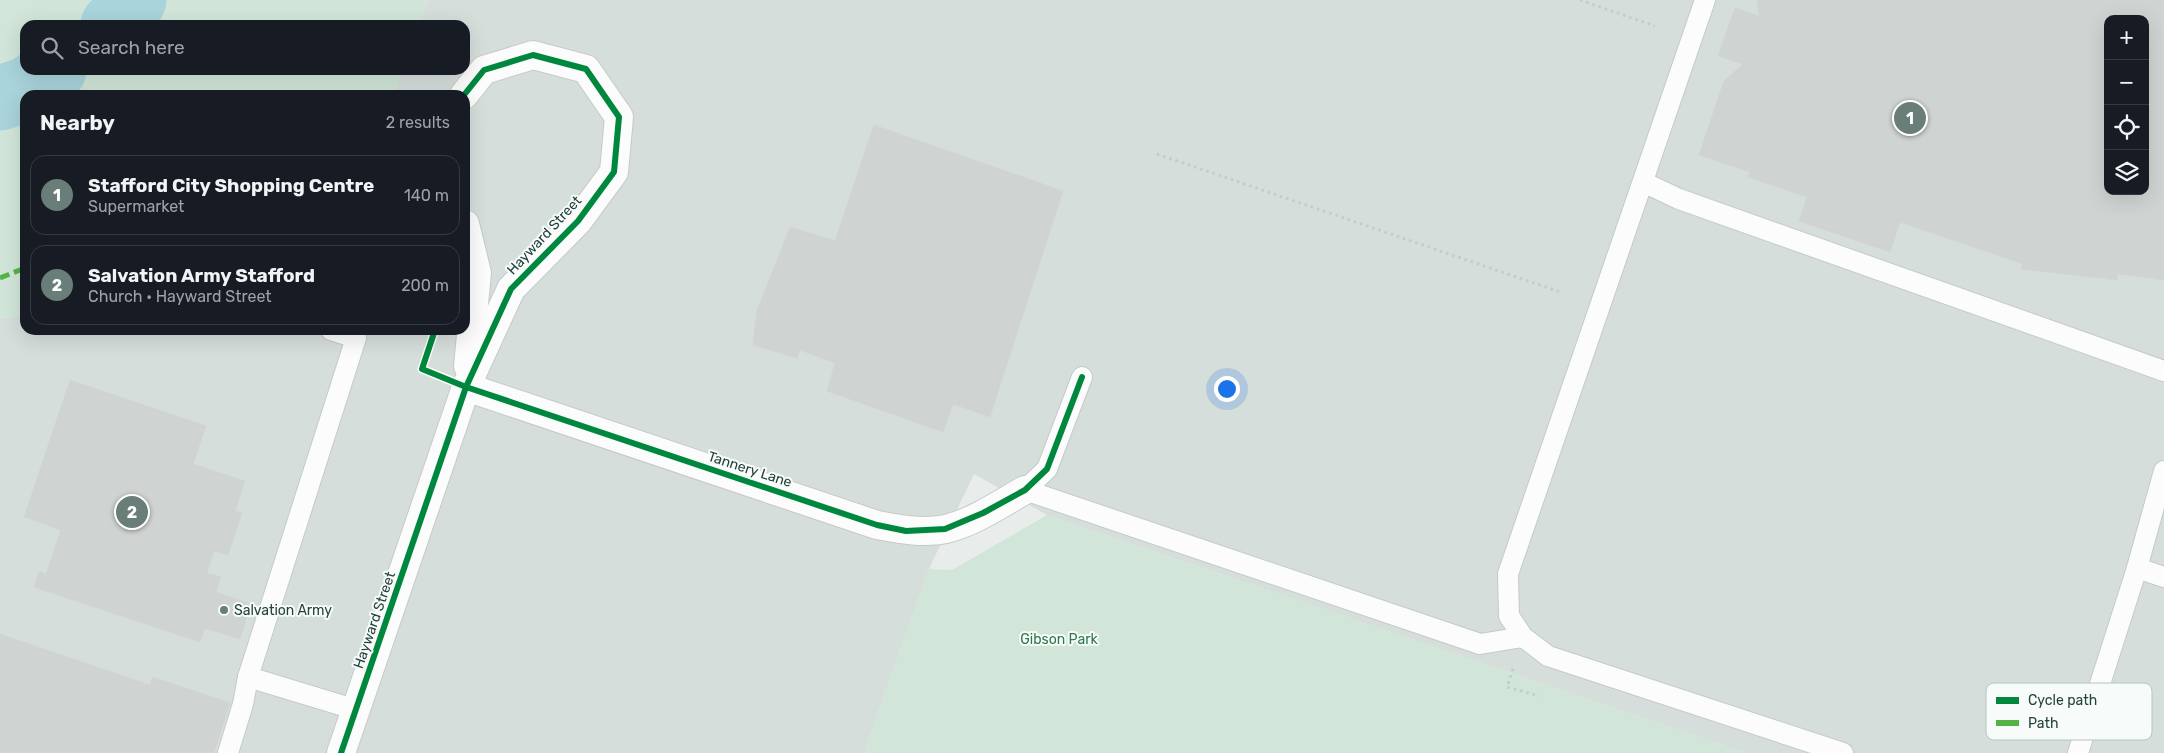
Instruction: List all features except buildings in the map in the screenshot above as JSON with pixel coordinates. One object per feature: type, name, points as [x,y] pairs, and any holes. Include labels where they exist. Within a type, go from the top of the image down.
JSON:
[{"type":"street","name":"Hayward Street","points":[[342,753],[466,387],[511,289],[578,222],[614,172],[619,117],[586,69],[533,55],[484,70],[468,90]]},
{"type":"street","name":"Hayward Street","points":[[466,387],[476,273],[470,246]]},
{"type":"street","name":"Tannery Lane","points":[[466,387],[877,524],[906,531],[945,529],[984,514],[1025,490]]},
{"type":"lane","points":[[1705,0],[1508,574],[1509,616],[1523,637],[1548,656],[1843,753]]},
{"type":"lane","points":[[1643,182],[1679,199],[2164,371]]},
{"type":"lane","points":[[228,753],[243,704],[248,677],[356,338],[347,335]]},
{"type":"lane","points":[[1082,376],[1046,469],[1025,490],[1480,644],[1523,637]]},
{"type":"lane","points":[[2100,683],[2137,568],[2164,471]]},
{"type":"lane","points":[[2137,568],[2164,577]]},
{"type":"lane","points":[[248,677],[357,710]]},
{"type":"lane","points":[[2078,753],[2082,740]]},
{"type":"path","points":[[1580,0],[1654,26]]},
{"type":"path","points":[[1157,154],[1563,293]]},
{"type":"path","points":[[1523,637],[1507,687],[1539,696]]},
{"type":"shaded area","points":[[428,0],[2164,0],[2164,753],[1746,753],[1047,515],[974,474],[929,569],[864,753],[0,753],[0,319],[20,315],[20,335],[470,335],[470,90],[395,90],[400,75],[470,75],[470,20],[421,20]]},
{"type":"green space","points":[[0,0],[428,0],[421,20],[20,20],[20,75],[400,75],[395,90],[20,90],[20,315],[0,319]]},
{"type":"green space","name":"Gibson Park","points":[[1047,515],[1746,753],[864,753],[929,569],[952,570]]},
{"type":"waterway","points":[[119,20],[124,16],[134,0]]},
{"type":"waterway","points":[[25,90],[47,75]]},
{"type":"waterway","points":[[0,98],[20,92]]},
{"type":"marked path","points":[[0,278],[20,270]]},
{"type":"cycle path","points":[[341,753],[466,387],[511,289],[578,221],[614,172],[619,117],[586,69],[533,55],[484,70],[468,90]]},
{"type":"cycle path","points":[[433,335],[422,369],[466,387],[877,525],[906,531],[945,529],[983,513],[1025,490],[1047,469],[1082,377]]},
{"type":"place","name":"Stafford City Shopping Centre","points":[[1910,118]]},
{"type":"place","name":"Salvation Army Stafford","points":[[132,512]]},
{"type":"place","name":"Salvation Army","points":[[224,610]]}]
